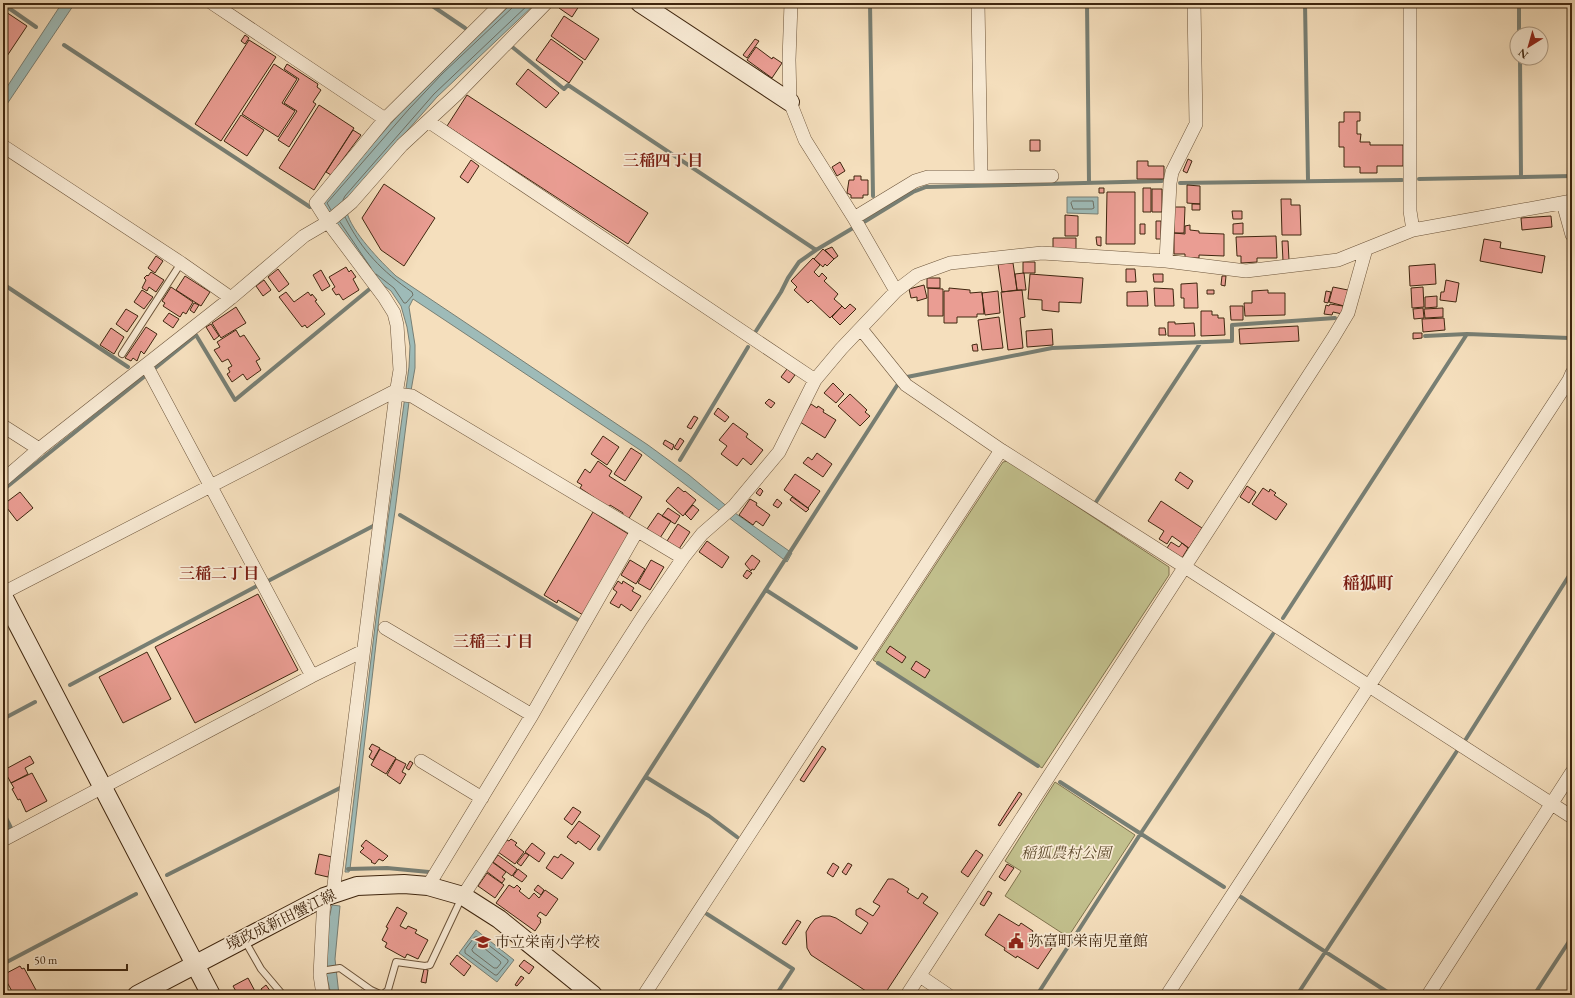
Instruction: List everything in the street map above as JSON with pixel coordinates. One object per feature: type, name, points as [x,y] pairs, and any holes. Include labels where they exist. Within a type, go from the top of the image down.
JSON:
[{"type":"street","points":[[212,3],[385,119]]},
{"type":"street","points":[[323,995],[322,971],[328,895],[363,651],[400,370],[397,325],[394,313],[384,297],[328,222],[316,203],[385,119],[502,3]]},
{"type":"street","points":[[3,480],[231,298],[304,236],[328,222],[352,202],[402,145],[464,88],[546,3]]},
{"type":"street","points":[[640,3],[790,102]]},
{"type":"street","points":[[791,3],[789,60],[790,102],[805,140],[854,218],[896,291]]},
{"type":"street","points":[[978,3],[981,177]]},
{"type":"street","points":[[1166,261],[1170,183],[1172,172],[1196,124],[1194,3]]},
{"type":"street","points":[[1410,3],[1410,211],[1413,230]]},
{"type":"street","points":[[428,121],[815,380]]},
{"type":"street","points":[[3,146],[181,263],[231,298]]},
{"type":"street","points":[[854,218],[915,181],[928,177],[1052,176]]},
{"type":"street","points":[[463,896],[642,618],[683,558],[702,534],[734,506],[779,452],[815,380],[841,349],[896,291],[917,275],[950,263],[1042,253],[1166,261],[1246,271],[1338,260],[1413,230],[1568,202],[1572,235]]},
{"type":"street","points":[[907,995],[1348,313],[1366,249]]},
{"type":"street","points":[[861,329],[906,385],[1001,450],[1572,817]]},
{"type":"street","points":[[146,365],[312,676]]},
{"type":"street","points":[[1167,995],[1368,685],[1569,380],[1572,372]]},
{"type":"street","points":[[211,995],[3,595],[211,486],[396,392],[412,396],[683,558]]},
{"type":"street","points":[[3,426],[39,450]]},
{"type":"street","points":[[644,995],[1001,450]]},
{"type":"street","points":[[428,886],[532,715],[637,531]]},
{"type":"street","points":[[385,628],[532,715]]},
{"type":"street","points":[[3,840],[312,676],[363,651]]},
{"type":"street","points":[[422,761],[482,798]]},
{"type":"street","points":[[1428,995],[1572,772]]},
{"type":"street","name":"境政成新田蟹江線","points":[[138,995],[195,963],[328,895],[356,886],[404,884],[428,886],[463,896],[499,919],[593,995]]},
{"type":"street","points":[[920,976],[948,995]]},
{"type":"lane","points":[[122,354],[181,263]]},
{"type":"lane","points":[[322,971],[340,968],[371,990],[382,995],[388,990],[396,962],[425,966],[430,965],[463,896]]},
{"type":"lane","points":[[243,938],[261,969],[283,995]]},
{"type":"green space","points":[[1008,461],[1169,567],[1169,575],[1042,768],[873,660],[1003,462]]},
{"type":"green space","name":"稲狐農村公園","points":[[1055,782],[1135,835],[1068,937],[1005,896],[1021,871],[1005,861]]},
{"type":"water","points":[[62,3],[75,3],[3,110],[3,93]]},
{"type":"water","points":[[512,3],[536,3],[437,97],[347,199],[347,210],[354,228],[367,246],[396,276],[648,445],[689,475],[735,513],[792,553],[787,562],[640,450],[413,299],[409,307],[415,345],[415,368],[379,618],[350,869],[349,872],[345,872],[388,520],[409,367],[410,346],[407,327],[401,306],[391,291],[373,277],[321,204],[406,106]]},
{"type":"water","points":[[1067,197],[1098,197],[1098,214],[1067,213]]},
{"type":"water","points":[[332,905],[340,906],[335,959],[339,995],[331,995],[326,973],[329,919]]},
{"type":"water","points":[[476,930],[514,960],[497,982],[459,953]]},
{"type":"building","points":[[563,3],[581,3],[572,17],[559,8]]},
{"type":"building","points":[[3,10],[27,26],[3,62]]},
{"type":"building","points":[[564,16],[599,39],[585,60],[551,36]]},
{"type":"building","points":[[245,35],[249,38],[245,44],[241,41]]},
{"type":"building","points":[[551,39],[583,62],[569,83],[536,60]]},
{"type":"building","points":[[755,39],[759,41],[747,58],[743,55]]},
{"type":"building","points":[[249,40],[276,57],[221,141],[195,124]]},
{"type":"building","points":[[756,47],[772,59],[773,57],[782,63],[772,78],[747,60]]},
{"type":"building","points":[[274,64],[297,79],[282,103],[295,111],[278,137],[242,114]]},
{"type":"building","points":[[287,64],[318,84],[317,87],[321,90],[313,102],[316,104],[289,147],[278,140],[297,111],[284,103],[299,79],[284,69]]},
{"type":"building","points":[[528,69],[559,93],[546,108],[516,84]]},
{"type":"building","points":[[467,95],[648,213],[628,244],[447,126]]},
{"type":"building","points":[[319,105],[354,128],[314,190],[279,168]]},
{"type":"building","points":[[1344,112],[1360,112],[1360,121],[1357,121],[1357,134],[1361,134],[1360,142],[1370,142],[1370,145],[1403,145],[1403,166],[1377,166],[1377,173],[1360,173],[1360,167],[1344,167],[1344,147],[1339,147],[1339,122],[1344,122]]},
{"type":"building","points":[[241,115],[264,130],[247,156],[224,141]]},
{"type":"building","points":[[353,130],[361,135],[331,175],[326,172]]},
{"type":"building","points":[[1030,140],[1040,140],[1040,151],[1030,151]]},
{"type":"building","points":[[1188,159],[1192,161],[1187,173],[1183,171]]},
{"type":"building","points":[[471,160],[479,166],[468,183],[460,177]]},
{"type":"building","points":[[1137,161],[1148,161],[1148,166],[1164,166],[1164,179],[1137,179]]},
{"type":"building","points":[[840,162],[845,171],[837,176],[832,167]]},
{"type":"building","points":[[854,176],[861,176],[861,180],[868,180],[868,195],[863,195],[863,198],[851,198],[851,195],[847,193],[849,180],[854,180]]},
{"type":"building","points":[[384,184],[435,218],[404,266],[381,250],[362,218]]},
{"type":"building","points":[[1187,185],[1200,186],[1200,204],[1187,203]]},
{"type":"building","points":[[1099,188],[1104,188],[1104,193],[1099,193]]},
{"type":"building","points":[[1143,188],[1151,188],[1151,212],[1143,212]]},
{"type":"building","points":[[1152,189],[1162,189],[1162,212],[1152,212]]},
{"type":"building","points":[[1107,192],[1135,192],[1135,244],[1106,244]]},
{"type":"building","points":[[1281,199],[1291,199],[1291,205],[1300,205],[1301,235],[1282,235]]},
{"type":"building","points":[[1192,204],[1200,204],[1200,210],[1192,210]]},
{"type":"building","points":[[1174,207],[1185,207],[1184,233],[1174,233]]},
{"type":"building","points":[[1232,211],[1242,211],[1242,219],[1233,219]]},
{"type":"building","points":[[1065,215],[1078,216],[1078,236],[1065,236]]},
{"type":"building","points":[[1551,216],[1552,227],[1522,230],[1521,218]]},
{"type":"building","points":[[1156,221],[1161,221],[1161,239],[1156,239]]},
{"type":"building","points":[[1243,223],[1243,234],[1233,234],[1233,224]]},
{"type":"building","points":[[1140,224],[1145,224],[1145,234],[1140,234]]},
{"type":"building","points":[[1190,225],[1190,230],[1199,231],[1199,233],[1224,234],[1224,256],[1199,255],[1199,258],[1185,258],[1185,254],[1174,254],[1174,233],[1185,234],[1185,226]]},
{"type":"building","points":[[1276,236],[1277,258],[1257,258],[1257,262],[1241,263],[1241,256],[1237,256],[1236,237]]},
{"type":"building","points":[[1096,237],[1101,237],[1101,246],[1097,245]]},
{"type":"building","points":[[1053,238],[1076,238],[1076,249],[1053,249]]},
{"type":"building","points":[[1484,239],[1501,242],[1500,248],[1545,256],[1542,273],[1480,261]]},
{"type":"building","points":[[1282,241],[1288,241],[1289,260],[1283,261]]},
{"type":"building","points":[[832,247],[838,256],[834,259],[825,250]]},
{"type":"building","points":[[823,249],[834,259],[827,266],[825,264],[823,267],[814,259]]},
{"type":"building","points":[[156,256],[163,261],[155,273],[148,268]]},
{"type":"building","points":[[813,258],[820,265],[814,272],[819,277],[822,273],[827,278],[824,281],[838,294],[834,299],[842,306],[830,318],[811,300],[808,303],[794,290],[797,287],[791,281]]},
{"type":"building","points":[[1023,262],[1035,262],[1035,273],[1023,273]]},
{"type":"building","points":[[1013,263],[1017,290],[1002,292],[998,264]]},
{"type":"building","points":[[1435,264],[1436,284],[1410,286],[1409,266]]},
{"type":"building","points":[[346,267],[349,272],[351,270],[356,277],[353,279],[359,290],[343,300],[339,294],[336,295],[332,289],[335,287],[329,277]]},
{"type":"building","points":[[278,269],[289,284],[279,292],[268,277]]},
{"type":"building","points":[[1126,269],[1135,269],[1136,282],[1126,282]]},
{"type":"building","points":[[321,270],[330,286],[322,291],[313,275]]},
{"type":"building","points":[[151,272],[164,280],[156,292],[149,287],[147,291],[142,288],[146,280],[144,278]]},
{"type":"building","points":[[1024,273],[1026,290],[1017,290],[1015,274]]},
{"type":"building","points":[[1030,274],[1083,278],[1081,303],[1059,302],[1059,312],[1042,310],[1042,300],[1028,299]]},
{"type":"building","points":[[1153,274],[1163,274],[1163,282],[1154,282]]},
{"type":"building","points":[[185,276],[210,292],[201,306],[176,290]]},
{"type":"building","points":[[1222,276],[1226,276],[1225,286],[1221,285]]},
{"type":"building","points":[[927,278],[940,278],[940,288],[927,288]]},
{"type":"building","points":[[264,280],[271,290],[263,296],[256,286]]},
{"type":"building","points":[[1446,280],[1459,283],[1456,302],[1440,300],[1441,292],[1444,292]]},
{"type":"building","points":[[1197,283],[1198,308],[1184,308],[1184,298],[1181,298],[1181,284]]},
{"type":"building","points":[[924,285],[927,298],[917,301],[917,297],[911,298],[909,289]]},
{"type":"building","points":[[171,287],[193,302],[186,314],[183,312],[180,317],[163,306],[165,303],[162,301]]},
{"type":"building","points":[[1333,287],[1348,290],[1344,306],[1329,302]]},
{"type":"building","points":[[1423,287],[1424,307],[1412,308],[1411,288]]},
{"type":"building","points":[[928,288],[943,289],[943,316],[928,316]]},
{"type":"building","points":[[949,288],[970,290],[970,293],[982,292],[984,314],[977,314],[977,317],[957,317],[957,323],[944,323],[944,291],[949,291]]},
{"type":"building","points":[[1154,288],[1173,289],[1174,306],[1155,306]]},
{"type":"building","points":[[142,290],[153,297],[144,309],[134,302]]},
{"type":"building","points":[[1022,290],[1025,317],[1020,318],[1023,348],[1008,350],[1001,292]]},
{"type":"building","points":[[1207,290],[1214,290],[1214,294],[1207,294]]},
{"type":"building","points":[[1268,290],[1268,293],[1285,293],[1285,315],[1245,316],[1244,303],[1252,303],[1252,291]]},
{"type":"building","points":[[998,291],[1000,313],[985,315],[982,293]]},
{"type":"building","points":[[1147,291],[1148,306],[1127,306],[1127,292]]},
{"type":"building","points":[[1326,291],[1331,292],[1328,303],[1324,302]]},
{"type":"building","points":[[286,292],[294,302],[308,292],[311,296],[312,294],[317,300],[315,301],[325,314],[307,328],[305,325],[302,327],[279,297]]},
{"type":"building","points":[[1437,296],[1437,307],[1425,308],[1425,297]]},
{"type":"building","points":[[194,303],[199,305],[194,313],[190,310]]},
{"type":"building","points":[[850,304],[856,309],[840,325],[832,317],[842,306],[845,309]]},
{"type":"building","points":[[1330,304],[1343,306],[1342,314],[1333,312],[1332,315],[1324,314],[1326,305],[1329,306]]},
{"type":"building","points":[[1230,306],[1243,306],[1243,320],[1231,320]]},
{"type":"building","points":[[236,307],[246,323],[221,338],[212,323]]},
{"type":"building","points":[[1423,308],[1424,318],[1414,319],[1413,309]]},
{"type":"building","points":[[1443,308],[1443,317],[1425,318],[1424,309]]},
{"type":"building","points":[[126,309],[138,316],[127,332],[116,324]]},
{"type":"building","points":[[1201,311],[1212,311],[1212,315],[1218,315],[1218,318],[1224,318],[1225,335],[1201,336]]},
{"type":"building","points":[[169,313],[179,319],[173,328],[163,321]]},
{"type":"building","points":[[999,317],[1003,348],[982,350],[978,320]]},
{"type":"building","points":[[1444,318],[1445,330],[1423,332],[1422,319]]},
{"type":"building","points":[[1168,322],[1175,322],[1175,324],[1194,323],[1195,336],[1168,336]]},
{"type":"building","points":[[211,324],[219,336],[214,340],[206,327]]},
{"type":"building","points":[[1298,326],[1299,341],[1240,344],[1239,329]]},
{"type":"building","points":[[146,327],[157,334],[144,354],[141,351],[137,361],[133,358],[131,361],[125,358]]},
{"type":"building","points":[[111,328],[124,337],[114,354],[100,345]]},
{"type":"building","points":[[1159,328],[1165,328],[1166,335],[1159,335]]},
{"type":"building","points":[[1052,329],[1053,345],[1027,347],[1026,331]]},
{"type":"building","points":[[236,330],[240,337],[244,335],[260,359],[256,361],[261,370],[247,380],[243,374],[232,382],[227,374],[230,372],[228,368],[232,366],[228,359],[222,362],[214,350],[220,347],[217,342]]},
{"type":"building","points":[[1413,333],[1422,333],[1422,338],[1413,339]]},
{"type":"building","points":[[977,344],[978,351],[973,351],[972,345]]},
{"type":"building","points":[[787,369],[795,375],[789,383],[781,377]]},
{"type":"building","points":[[833,383],[844,394],[836,403],[824,393]]},
{"type":"building","points":[[850,394],[867,410],[865,412],[870,416],[860,426],[838,406]]},
{"type":"building","points":[[769,399],[775,403],[771,408],[765,403]]},
{"type":"building","points":[[811,404],[817,408],[818,406],[824,410],[823,412],[836,420],[825,438],[800,422]]},
{"type":"building","points":[[718,408],[729,417],[725,422],[714,414]]},
{"type":"building","points":[[694,416],[698,418],[691,429],[687,427]]},
{"type":"building","points":[[733,423],[748,434],[746,437],[763,450],[751,465],[743,458],[737,466],[721,454],[727,446],[719,440]]},
{"type":"building","points":[[603,436],[619,447],[607,465],[591,454]]},
{"type":"building","points":[[680,438],[684,441],[678,450],[674,448]]},
{"type":"building","points":[[665,440],[674,445],[672,450],[663,444]]},
{"type":"building","points":[[631,448],[642,455],[625,481],[614,474]]},
{"type":"building","points":[[817,453],[832,464],[823,477],[803,463],[808,457],[812,460]]},
{"type":"building","points":[[598,461],[612,471],[609,476],[642,497],[628,520],[622,516],[623,513],[610,505],[608,509],[580,488],[582,485],[577,482],[585,469],[590,473]]},
{"type":"building","points":[[1180,472],[1193,481],[1188,489],[1175,480]]},
{"type":"building","points":[[795,474],[820,491],[808,508],[784,490]]},
{"type":"building","points":[[1247,486],[1256,492],[1249,503],[1240,497]]},
{"type":"building","points":[[678,487],[696,500],[683,516],[666,501]]},
{"type":"building","points":[[760,488],[763,491],[760,496],[756,493]]},
{"type":"building","points":[[1263,488],[1269,492],[1270,489],[1276,493],[1274,495],[1287,504],[1276,520],[1252,504]]},
{"type":"building","points":[[20,492],[33,508],[17,521],[4,504]]},
{"type":"building","points":[[792,497],[809,509],[806,512],[790,500]]},
{"type":"building","points":[[750,499],[757,503],[756,505],[770,515],[763,526],[756,521],[753,525],[739,515]]},
{"type":"building","points":[[777,499],[782,503],[778,508],[773,505]]},
{"type":"building","points":[[1161,501],[1202,528],[1189,548],[1172,536],[1167,544],[1159,539],[1164,531],[1148,521]]},
{"type":"building","points":[[693,505],[699,510],[691,520],[685,514]]},
{"type":"building","points":[[668,508],[680,516],[675,524],[662,516]]},
{"type":"building","points":[[593,512],[630,535],[583,615],[558,600],[557,603],[544,595]]},
{"type":"building","points":[[658,513],[671,521],[660,538],[647,529]]},
{"type":"building","points":[[678,524],[690,532],[679,549],[667,541]]},
{"type":"building","points":[[707,541],[729,557],[722,568],[699,552]]},
{"type":"building","points":[[1171,542],[1179,547],[1182,543],[1188,548],[1182,558],[1167,548]]},
{"type":"building","points":[[752,555],[760,561],[754,570],[752,569],[751,571],[745,564]]},
{"type":"building","points":[[630,560],[645,569],[636,584],[621,575]]},
{"type":"building","points":[[651,560],[664,567],[650,590],[638,583]]},
{"type":"building","points":[[747,570],[752,573],[747,579],[743,576]]},
{"type":"building","points":[[618,581],[622,584],[623,581],[634,588],[632,591],[641,596],[631,611],[621,604],[619,608],[610,603],[617,592],[613,589]]},
{"type":"building","points":[[258,594],[298,670],[195,723],[155,647]]},
{"type":"building","points":[[890,646],[906,657],[902,663],[886,652]]},
{"type":"building","points":[[147,652],[171,699],[123,723],[99,677]]},
{"type":"building","points":[[916,661],[930,670],[925,678],[911,669]]},
{"type":"building","points":[[372,744],[380,748],[373,760],[369,757],[372,751],[369,749]]},
{"type":"building","points":[[822,746],[826,749],[804,782],[800,780]]},
{"type":"building","points":[[380,749],[396,758],[386,774],[371,765]]},
{"type":"building","points":[[30,756],[34,763],[25,768],[28,774],[11,783],[4,770]]},
{"type":"building","points":[[396,759],[406,764],[402,772],[406,774],[400,784],[387,775]]},
{"type":"building","points":[[410,761],[413,763],[409,770],[406,768]]},
{"type":"building","points":[[32,773],[47,801],[26,812],[20,799],[18,800],[12,789],[14,788],[11,783]]},
{"type":"building","points":[[1019,792],[1022,794],[1000,826],[998,825]]},
{"type":"building","points":[[573,807],[581,812],[572,825],[564,819]]},
{"type":"building","points":[[579,821],[600,836],[590,850],[578,841],[576,844],[567,837]]},
{"type":"building","points":[[511,839],[517,843],[515,845],[524,852],[515,864],[498,852],[507,840],[509,841]]},
{"type":"building","points":[[366,840],[388,856],[383,861],[379,859],[375,864],[371,862],[372,861],[360,852],[364,848],[361,846]]},
{"type":"building","points":[[532,843],[545,853],[539,862],[525,852]]},
{"type":"building","points":[[976,850],[983,855],[968,877],[961,872]]},
{"type":"building","points":[[525,853],[529,855],[521,866],[517,863]]},
{"type":"building","points":[[319,854],[332,857],[328,877],[315,874]]},
{"type":"building","points":[[561,854],[574,863],[562,879],[546,868],[554,856],[558,858]]},
{"type":"building","points":[[498,855],[517,869],[512,876],[493,862]]},
{"type":"building","points":[[492,862],[506,872],[502,877],[505,879],[502,883],[486,871]]},
{"type":"building","points":[[833,863],[839,867],[833,877],[827,873]]},
{"type":"building","points":[[848,863],[852,865],[846,875],[842,872]]},
{"type":"building","points":[[1007,864],[1014,868],[1005,881],[999,877]]},
{"type":"building","points":[[518,869],[527,876],[522,882],[513,876]]},
{"type":"building","points":[[487,873],[504,885],[495,898],[478,886]]},
{"type":"building","points":[[888,879],[893,879],[909,889],[907,892],[918,899],[922,893],[928,897],[923,903],[938,913],[884,995],[872,995],[811,955],[807,948],[806,932],[815,919],[822,916],[830,916],[836,918],[861,934],[868,923],[856,915],[856,910],[860,908],[873,916],[880,906],[873,902]]},
{"type":"building","points":[[509,885],[514,888],[517,885],[521,889],[519,891],[529,899],[534,893],[539,898],[545,890],[558,899],[546,916],[540,912],[537,916],[541,919],[541,922],[535,931],[496,903]]},
{"type":"building","points":[[538,885],[544,890],[541,895],[534,890]]},
{"type":"building","points":[[988,891],[992,893],[984,906],[980,904]]},
{"type":"building","points":[[397,907],[407,913],[400,926],[406,929],[408,926],[417,930],[415,933],[428,940],[418,959],[407,954],[405,958],[385,947],[387,943],[382,940],[388,928],[386,927]]},
{"type":"building","points":[[999,914],[1019,926],[1021,923],[1033,931],[1031,934],[1052,948],[1038,969],[1017,956],[1016,958],[1004,950],[1005,948],[985,935]]},
{"type":"building","points":[[797,920],[801,922],[786,945],[782,943]]},
{"type":"building","points":[[457,955],[471,966],[464,976],[450,964]]},
{"type":"building","points":[[524,960],[534,967],[529,974],[519,966]]},
{"type":"building","points":[[20,966],[22,969],[24,968],[36,990],[26,995],[14,995],[3,975]]},
{"type":"building","points":[[424,969],[428,970],[426,983],[421,982]]},
{"type":"building","points":[[521,976],[524,978],[517,986],[515,985]]},
{"type":"building","points":[[248,978],[256,993],[253,995],[238,995],[233,986]]},
{"type":"building","points":[[266,985],[273,995],[260,995],[263,993],[261,989]]},
{"type":"building","points":[[361,990],[371,995],[360,995]]},
{"type":"waterway","points":[[428,3],[465,28]]},
{"type":"waterway","points":[[870,3],[873,196]]},
{"type":"waterway","points":[[1087,3],[1089,183]]},
{"type":"waterway","points":[[1305,3],[1308,180]]},
{"type":"waterway","points":[[1519,3],[1519,26]]},
{"type":"waterway","points":[[3,4],[36,27]]},
{"type":"waterway","points":[[64,45],[310,207]]},
{"type":"waterway","points":[[511,46],[564,89],[568,85],[816,250]]},
{"type":"waterway","points":[[1520,66],[1521,177]]},
{"type":"waterway","points":[[1419,179],[1572,176]]},
{"type":"waterway","points":[[1180,183],[1402,180]]},
{"type":"waterway","points":[[864,222],[913,192],[926,187],[1162,181]]},
{"type":"waterway","points":[[756,331],[799,262],[853,228]]},
{"type":"waterway","points":[[3,284],[128,367]]},
{"type":"waterway","points":[[154,369],[196,335],[235,400],[372,287]]},
{"type":"waterway","points":[[907,377],[1052,348],[1232,341],[1232,325],[1335,318]]},
{"type":"waterway","points":[[1425,336],[1467,334],[1569,338]]},
{"type":"waterway","points":[[1283,618],[1467,334]]},
{"type":"waterway","points":[[1096,502],[1201,342]]},
{"type":"waterway","points":[[680,460],[748,347]]},
{"type":"waterway","points":[[3,490],[145,376]]},
{"type":"waterway","points":[[599,849],[898,384]]},
{"type":"waterway","points":[[400,515],[580,621]]},
{"type":"waterway","points":[[268,581],[377,524]]},
{"type":"waterway","points":[[1466,739],[1572,571]]},
{"type":"waterway","points":[[70,685],[257,586]]},
{"type":"waterway","points":[[766,590],[856,648]]},
{"type":"waterway","points":[[1037,995],[1141,833],[1273,634]]},
{"type":"waterway","points":[[878,663],[1038,766]]},
{"type":"waterway","points":[[3,719],[35,702]]},
{"type":"waterway","points":[[1297,995],[1457,751]]},
{"type":"waterway","points":[[646,777],[709,816],[737,837]]},
{"type":"waterway","points":[[1060,782],[1224,887]]},
{"type":"waterway","points":[[167,875],[344,786]]},
{"type":"waterway","points":[[3,812],[11,828],[3,832]]},
{"type":"waterway","points":[[348,869],[387,868],[429,872]]},
{"type":"waterway","points":[[3,964],[136,894]]},
{"type":"waterway","points":[[1241,897],[1392,995]]},
{"type":"waterway","points":[[707,914],[793,969],[776,995]]},
{"type":"waterway","points":[[1534,995],[1572,937]]},
{"type":"place","name":"弥富町栄南児童館","points":[[1016,941]]},
{"type":"place","name":"市立栄南小学校","points":[[483,942]]},
{"type":"district","name":"三稲四丁目","points":[[663,160]]},
{"type":"district","name":"三稲二丁目","points":[[219,573]]},
{"type":"district","name":"稲狐町","points":[[1368,583]]},
{"type":"district","name":"三稲三丁目","points":[[493,641]]}]
